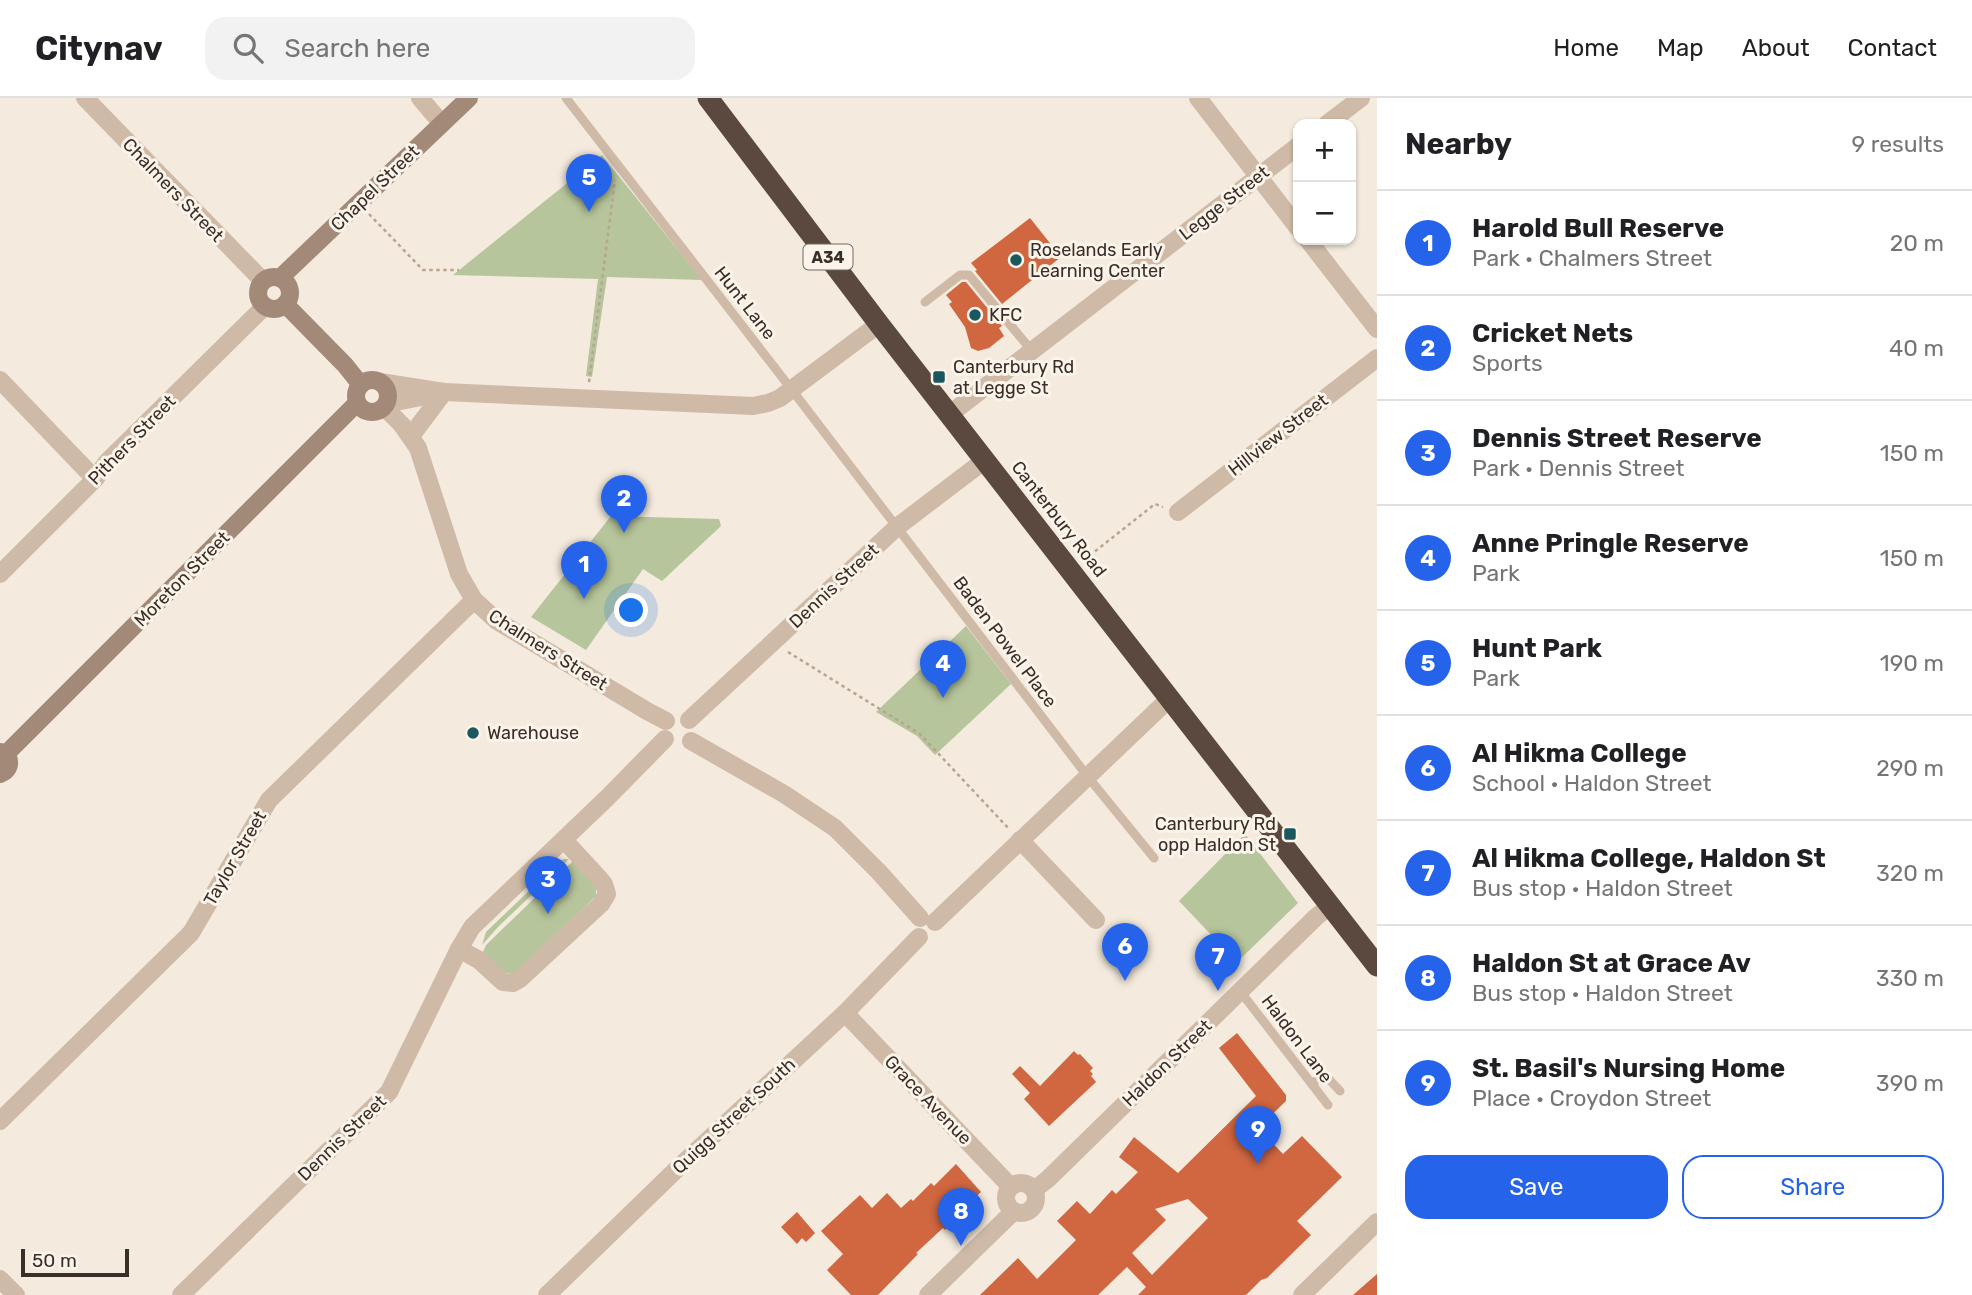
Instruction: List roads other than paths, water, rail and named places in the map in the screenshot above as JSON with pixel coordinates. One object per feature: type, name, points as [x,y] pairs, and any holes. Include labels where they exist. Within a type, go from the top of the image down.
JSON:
[{"type":"highway","name":"Canterbury Road","points":[[708,98],[879,324],[1330,906],[1370,946],[1377,966]]},
{"type":"street","name":"Chalmers Street","points":[[85,98],[272,280]]},
{"type":"street","points":[[420,98],[442,124]]},
{"type":"street","name":"Chapel Street","points":[[272,280],[359,204],[469,98]]},
{"type":"street","points":[[1198,98],[1293,221]]},
{"type":"street","points":[[1333,119],[1361,98]]},
{"type":"street","name":"Legge Street","points":[[950,414],[1293,150]]},
{"type":"street","points":[[1312,245],[1377,329]]},
{"type":"street","points":[[272,280],[288,285],[289,290],[285,304],[273,309],[261,303],[258,294],[260,285],[272,280]]},
{"type":"street","points":[[285,304],[361,384]]},
{"type":"street","name":"Pithers Street","points":[[0,574],[95,479],[107,462],[265,306]]},
{"type":"street","points":[[444,392],[385,405],[369,412],[357,403],[356,391],[361,384],[370,380],[444,392],[753,406],[780,398],[879,324]]},
{"type":"street","name":"Hillview Street","points":[[1178,512],[1377,358]]},
{"type":"street","points":[[0,380],[95,479]]},
{"type":"street","points":[[380,383],[386,390],[385,405]]},
{"type":"street","points":[[411,436],[444,392]]},
{"type":"street","name":"Moreton Street","points":[[3,753],[357,403]]},
{"type":"street","name":"Chalmers Street","points":[[385,405],[411,436],[423,463],[459,573],[474,600],[497,621],[647,711],[666,730]]},
{"type":"street","name":"Dennis Street","points":[[689,720],[897,527],[985,460]]},
{"type":"street","name":"Taylor Street","points":[[0,1121],[191,933],[269,800],[474,600]]},
{"type":"street","points":[[691,741],[784,793],[835,828],[928,920],[1020,840],[1169,699]]},
{"type":"street","points":[[680,715],[689,720],[694,728],[691,741],[682,747],[668,743],[666,730],[675,716],[680,715]]},
{"type":"street","name":"Dennis Street","points":[[181,1295],[389,1092],[472,927],[564,840],[666,730]]},
{"type":"street","points":[[0,774],[7,770],[10,764],[3,753]]},
{"type":"street","points":[[460,949],[479,960],[503,982],[513,983],[601,904],[607,894],[604,884],[564,840]]},
{"type":"street","points":[[1020,840],[1096,920]]},
{"type":"street","name":"Haldon Street","points":[[1034,1190],[1330,906]]},
{"type":"street","name":"Quigg Street South","points":[[547,1295],[680,1166],[845,1013],[919,937],[929,939],[934,935],[937,929],[928,920]]},
{"type":"street","name":"Grace Avenue","points":[[845,1013],[1011,1187]]},
{"type":"street","points":[[1026,1184],[1034,1190],[1036,1200],[1032,1209],[1023,1213],[1014,1211],[1007,1204],[1011,1187],[1026,1184]]},
{"type":"street","points":[[929,1295],[1014,1211]]},
{"type":"street","points":[[1302,1295],[1377,1222]]},
{"type":"street","points":[[0,1279],[16,1295]]},
{"type":"lane","name":"Hunt Lane","points":[[566,98],[897,527]]},
{"type":"lane","points":[[925,302],[960,275],[969,275],[1032,351]]},
{"type":"lane","name":"Baden Powel Place","points":[[897,527],[1154,858]]},
{"type":"lane","name":"Haldon Lane","points":[[1240,991],[1328,1105]]},
{"type":"lane","points":[[1312,1084],[1325,1075],[1340,1091]]},
{"type":"place","name":"Hunt Park","points":[[589,212]]},
{"type":"place","name":"Roselands Early Learning Center","points":[[1016,260]]},
{"type":"place","name":"KFC","points":[[975,315]]},
{"type":"place","name":"Canterbury Rd at Legge St","points":[[939,377]]},
{"type":"place","name":"Cricket Nets","points":[[624,533]]},
{"type":"place","name":"Harold Bull Reserve","points":[[584,599]]},
{"type":"place","name":"Anne Pringle Reserve","points":[[943,698]]},
{"type":"place","name":"Warehouse","points":[[473,733]]},
{"type":"place","name":"Canterbury Rd opp Haldon St","points":[[1290,834]]},
{"type":"place","name":"Dennis Street Reserve","points":[[548,914]]},
{"type":"place","name":"Al Hikma College","points":[[1125,981]]},
{"type":"place","name":"Al Hikma College, Haldon St","points":[[1218,991]]},
{"type":"place","name":"St. Basil's Nursing Home","points":[[1258,1164]]},
{"type":"place","name":"Haldon St at Grace Av","points":[[961,1246]]}]
